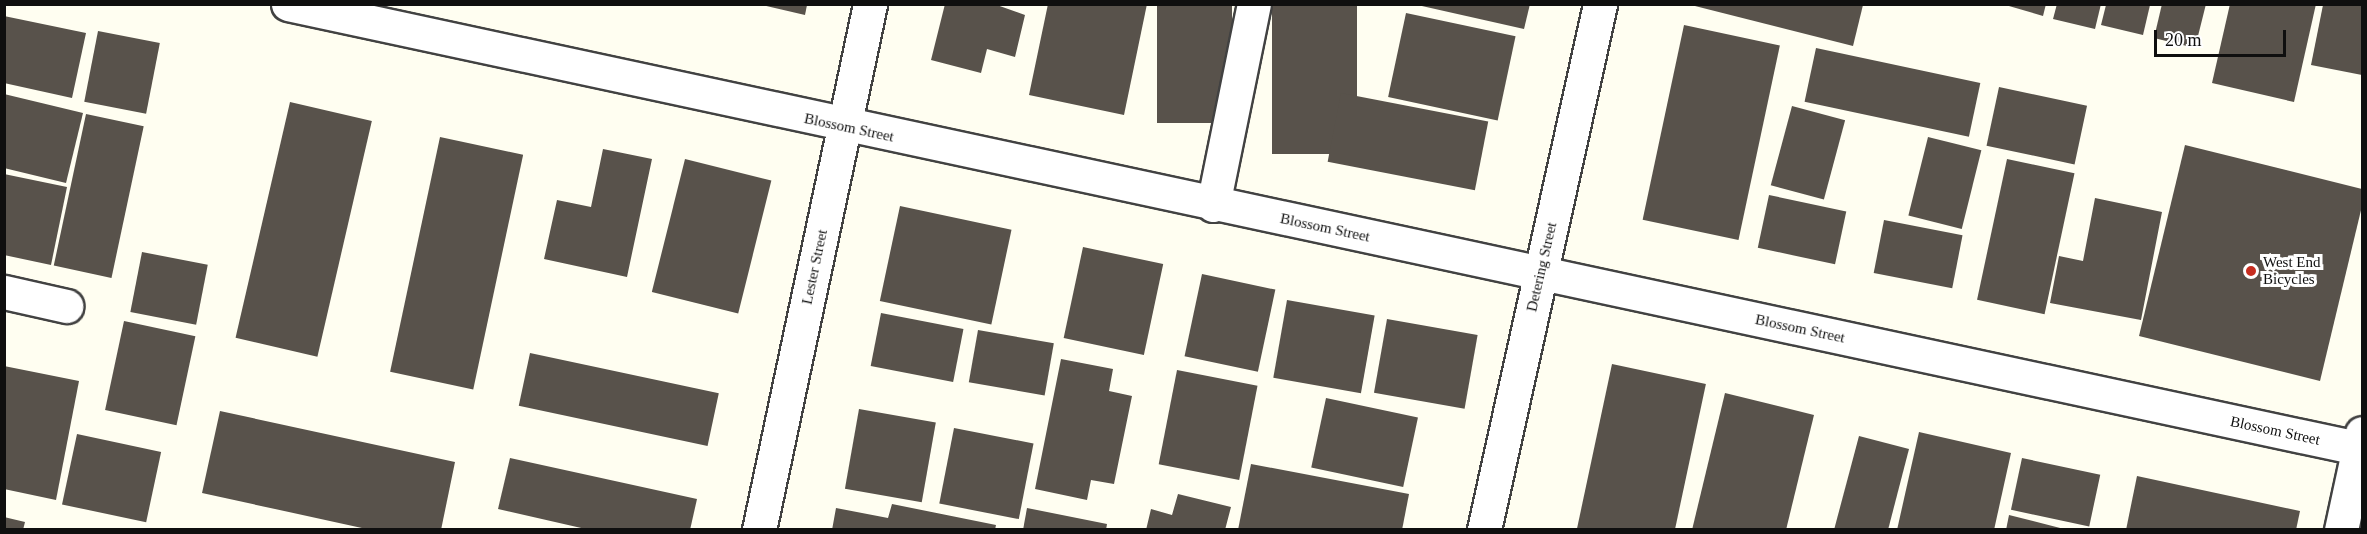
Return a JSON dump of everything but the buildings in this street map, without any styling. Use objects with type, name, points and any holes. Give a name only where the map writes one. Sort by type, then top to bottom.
[{"type":"street","name":"Blossom Street","points":[[288,4],[844,127],[2361,444]]},
{"type":"street","name":"Lester Street","points":[[759,530],[870,4]]},
{"type":"street","points":[[1213,204],[1254,4]]},
{"type":"street","name":"Detering Street","points":[[1484,530],[1600,4]]},
{"type":"street","points":[[4,292],[66,306]]},
{"type":"street","points":[[2341,530],[2361,444]]},
{"type":"place","name":"West End Bicycles","points":[[2251,271]]}]
